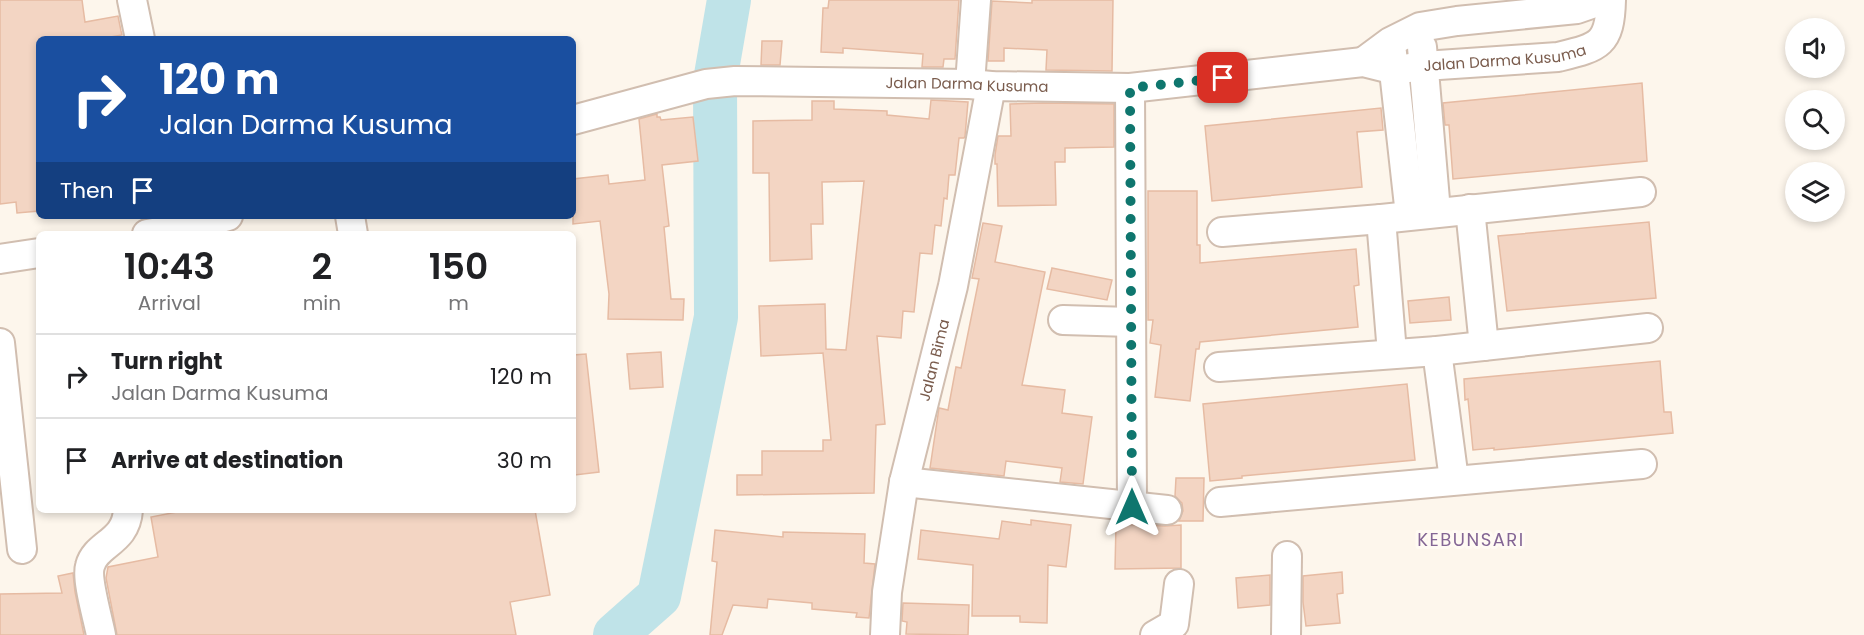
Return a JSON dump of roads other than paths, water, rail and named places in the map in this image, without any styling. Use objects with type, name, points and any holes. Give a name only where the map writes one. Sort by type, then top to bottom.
[{"type":"street","points":[[132,0],[139,36]]},
{"type":"street","name":"Jalan Bima","points":[[885,635],[887,592],[904,482],[953,286],[980,85],[976,0]]},
{"type":"street","points":[[1363,62],[1390,42],[1420,27],[1576,9],[1603,0]]},
{"type":"street","name":"Jalan Darma Kusuma","points":[[576,119],[706,84],[735,81],[1130,88],[1363,62],[1395,70],[1558,57],[1593,47],[1604,39],[1609,28],[1611,0]]},
{"type":"street","points":[[1420,27],[1424,66],[1423,213]]},
{"type":"street","points":[[1390,42],[1423,213]]},
{"type":"street","points":[[1130,88],[1132,507]]},
{"type":"street","points":[[1222,232],[1381,219],[1641,192]]},
{"type":"street","points":[[1470,209],[1484,346]]},
{"type":"street","points":[[175,228],[215,219]]},
{"type":"street","points":[[1381,219],[1392,353]]},
{"type":"street","points":[[0,259],[36,253]]},
{"type":"street","points":[[1063,320],[1131,322]]},
{"type":"street","points":[[1219,367],[1437,351],[1648,328]]},
{"type":"street","points":[[0,343],[22,549]]},
{"type":"street","points":[[1437,351],[1454,480]]},
{"type":"street","points":[[1220,502],[1642,464]]},
{"type":"street","points":[[904,482],[1167,510]]},
{"type":"street","points":[[101,635],[88,574],[90,563],[99,551],[126,526],[128,513]]},
{"type":"street","points":[[1286,635],[1287,556]]},
{"type":"street","points":[[1155,635],[1174,624],[1179,584]]},
{"type":"waterway","points":[[615,635],[659,596],[716,317],[715,81],[729,0]]},
{"type":"district","name":"KEBUNSARI","points":[[1471,540]]}]
